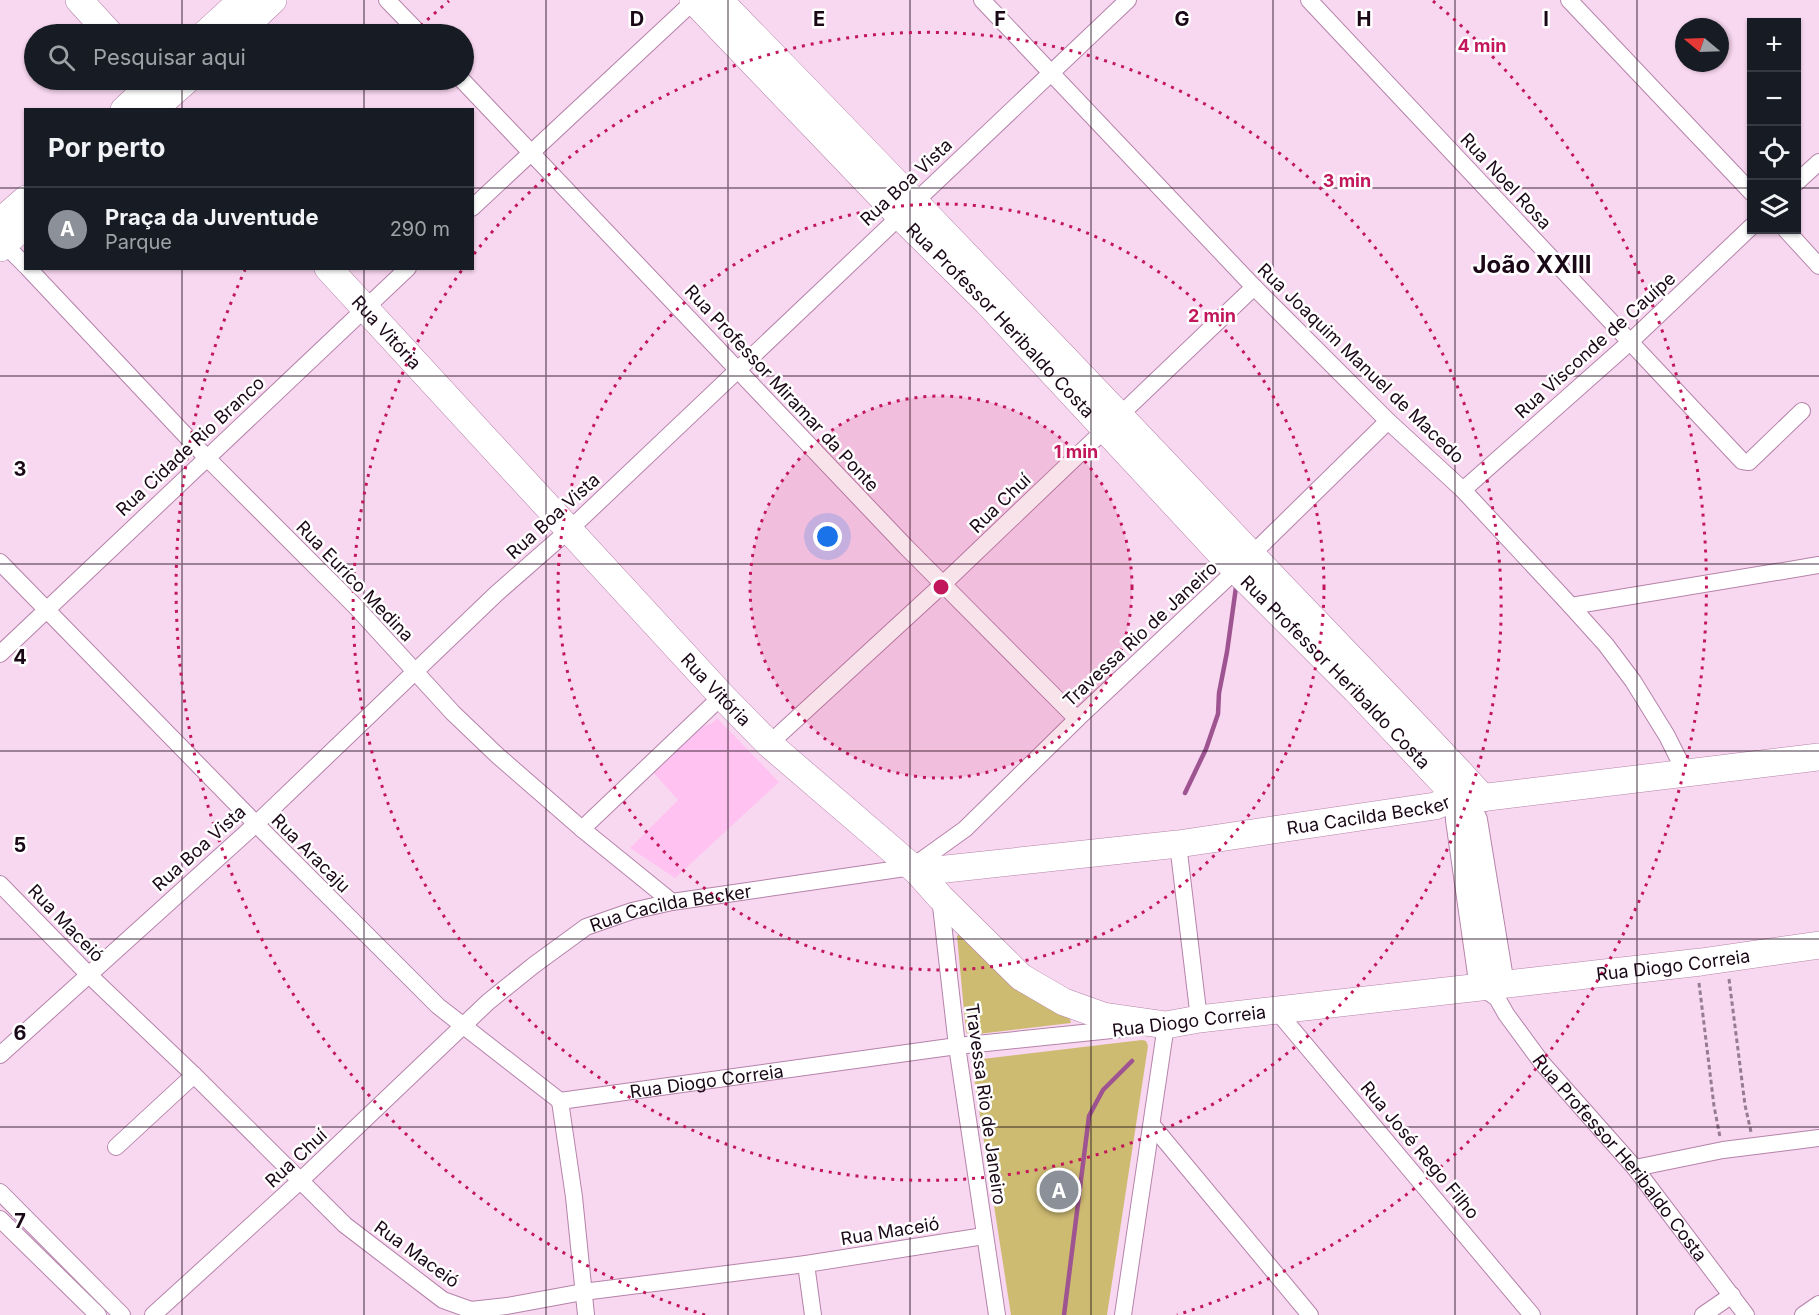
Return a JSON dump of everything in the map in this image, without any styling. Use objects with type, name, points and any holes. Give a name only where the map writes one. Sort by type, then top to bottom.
[{"type":"main road","points":[[79,0],[101,24]]},
{"type":"main road","points":[[218,24],[242,0]]},
{"type":"main road","points":[[248,24],[273,0]]},
{"type":"main road","name":"Rua Professor Heribaldo Costa","points":[[700,0],[906,208],[987,302],[1112,422],[1244,562],[1418,726],[1470,798]]},
{"type":"main road","points":[[128,108],[164,91]]},
{"type":"main road","points":[[1,238],[24,202]]},
{"type":"main road","points":[[1,238],[24,225]]},
{"type":"main road","name":"Rua Vitória","points":[[330,270],[722,696],[769,744],[915,869],[940,897],[1022,977],[1064,1002],[1103,1016],[1166,1025]]},
{"type":"main road","name":"Rua Cacilda Becker","points":[[915,869],[1178,844],[1435,806],[1470,798],[1819,757]]},
{"type":"main road","name":"Rua Diogo Correia","points":[[1166,1025],[1199,1019],[1494,990],[1819,945]]},
{"type":"street","points":[[387,0],[410,24]]},
{"type":"street","points":[[474,206],[700,0]]},
{"type":"street","name":"Rua Joaquim Manuel de Macedo","points":[[982,0],[1254,287],[1388,421],[1463,490],[1571,606],[1634,681],[1667,736],[1686,774]]},
{"type":"street","name":"Rua Boa Vista","points":[[0,1055],[256,824],[496,594],[569,530],[906,208],[1128,0]]},
{"type":"street","name":"Rua Noel Rosa","points":[[1309,0],[1745,463],[1749,462],[1802,411]]},
{"type":"street","points":[[1569,0],[1747,188]]},
{"type":"street","name":"Rua Professor Miramar da Ponte","points":[[472,90],[942,585],[1077,719]]},
{"type":"street","points":[[1800,180],[1819,162]]},
{"type":"street","name":"Rua Visconde de Cauípe","points":[[1463,490],[1630,342],[1747,231]]},
{"type":"street","points":[[1790,234],[1819,266]]},
{"type":"street","name":"Rua Euríco Medina","points":[[1,238],[24,264]]},
{"type":"street","name":"Rua Euríco Medina","points":[[30,270],[206,457],[357,608],[415,673],[498,756],[582,829],[672,902]]},
{"type":"street","name":"Rua Cidade Rio Branco","points":[[0,654],[406,270]]},
{"type":"street","name":"Rua Chuí","points":[[769,744],[942,585],[1254,287]]},
{"type":"street","name":"Travessa Rio de Janeiro","points":[[915,869],[965,829],[1388,421]]},
{"type":"street","name":"Rua Aracaju","points":[[0,562],[373,943],[438,1006],[560,1101]]},
{"type":"street","points":[[1571,606],[1819,565]]},
{"type":"street","points":[[582,829],[722,696]]},
{"type":"street","name":"Rua Professor Heribaldo Costa","points":[[1470,798],[1458,820],[1494,990],[1506,1014],[1542,1063],[1635,1168],[1746,1315]]},
{"type":"street","points":[[1178,844],[1199,1019]]},
{"type":"street","name":"Rua Cacilda Becker","points":[[463,1027],[488,1002],[586,927],[632,910],[672,902],[915,869]]},
{"type":"street","name":"Rua Maceió","points":[[0,884],[88,974],[194,1075],[345,1225],[443,1300],[471,1310],[507,1306],[583,1292],[806,1264],[984,1236]]},
{"type":"street","name":"Travessa Rio de Janeiro","points":[[940,897],[957,1047],[997,1315]]},
{"type":"street","name":"Rua José Rego Filho","points":[[1277,1011],[1532,1315]]},
{"type":"street","points":[[1123,1315],[1166,1025]]},
{"type":"street","name":"Rua Diogo Correia","points":[[560,1101],[957,1047],[1166,1025]]},
{"type":"street","name":"Rua Chuí","points":[[153,1315],[300,1181],[463,1027]]},
{"type":"street","points":[[116,1147],[194,1075]]},
{"type":"street","points":[[560,1101],[574,1197],[586,1315]]},
{"type":"street","points":[[1152,1125],[1310,1315]]},
{"type":"street","points":[[1635,1168],[1723,1150],[1819,1138]]},
{"type":"street","points":[[2,1199],[122,1315]]},
{"type":"street","points":[[0,1219],[98,1315]]},
{"type":"street","points":[[806,1264],[813,1315]]},
{"type":"street","points":[[1703,1315],[1732,1295]]},
{"type":"street","points":[[1803,1315],[1819,1304]]},
{"type":"path","points":[[1730,958],[1728,972],[1745,1105],[1756,1146]]},
{"type":"path","points":[[1701,962],[1698,975],[1707,1060],[1723,1150]]},
{"type":"shaded area","points":[[717,718],[779,782],[675,878],[630,848],[678,800],[653,772],[704,726]]},
{"type":"shaded area","points":[[960,933],[1057,1013],[1070,1019],[1071,1023],[970,1035],[966,1032],[957,936]]},
{"type":"shaded area","points":[[1146,1041],[1148,1046],[1107,1315],[1011,1315],[972,1064],[974,1060]]},
{"type":"waterway","points":[[1185,793],[1206,749],[1218,714],[1219,693],[1236,587]]},
{"type":"waterway","points":[[1064,1315],[1089,1116],[1103,1090],[1132,1061]]},
{"type":"place","name":"Praça da Juventude","points":[[1059,1190]]},
{"type":"district","name":"João XXIII","points":[[1532,264]]}]
